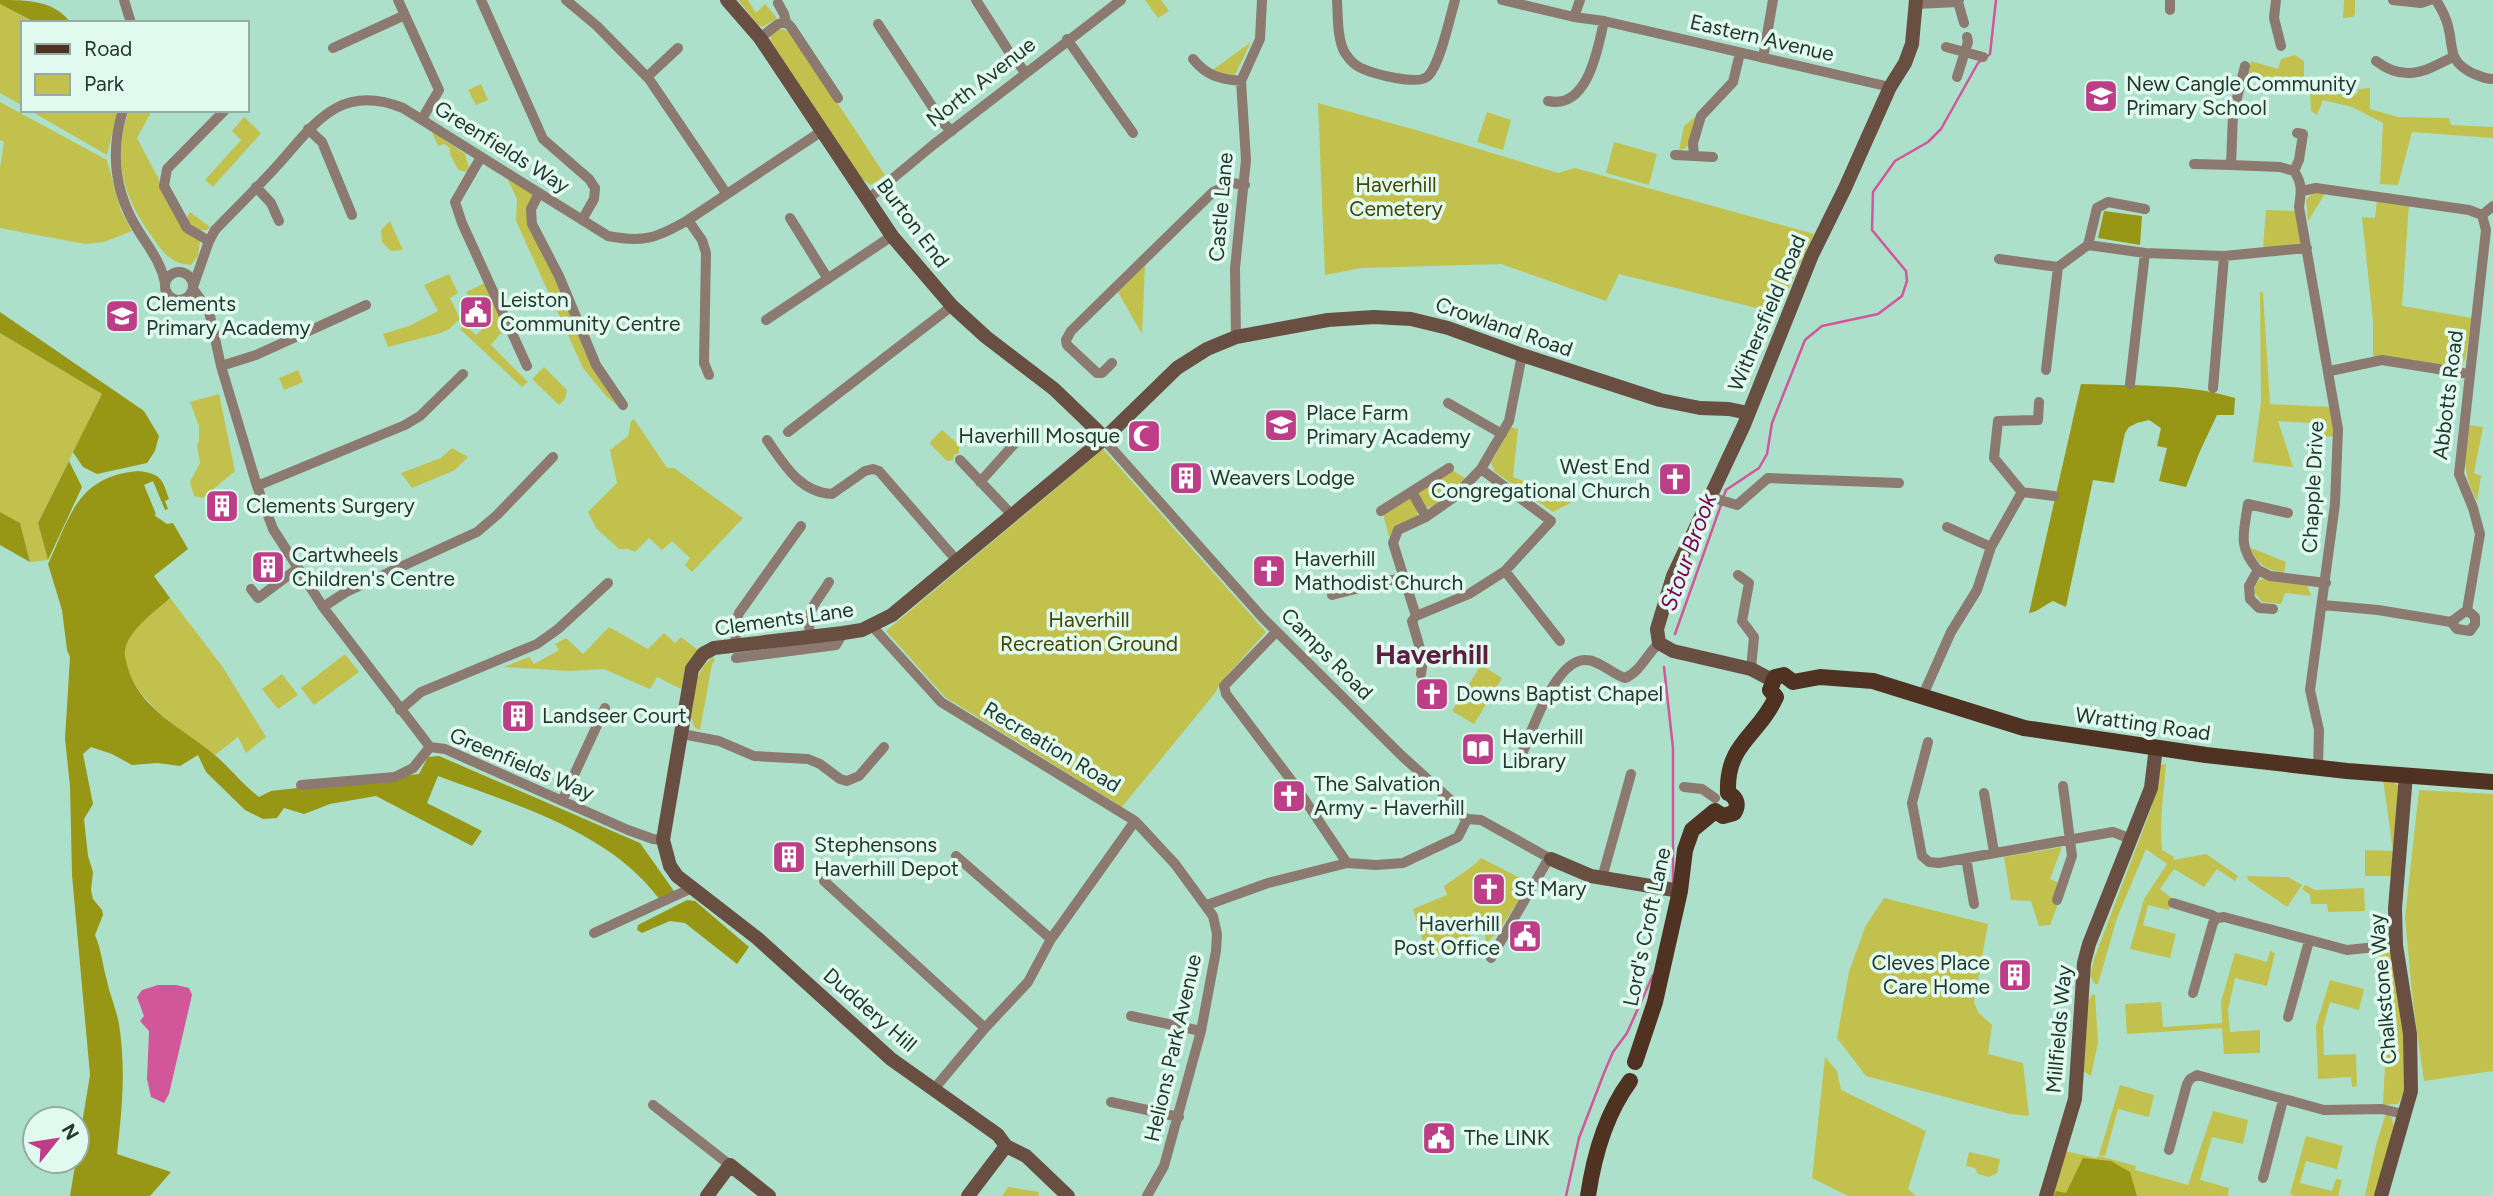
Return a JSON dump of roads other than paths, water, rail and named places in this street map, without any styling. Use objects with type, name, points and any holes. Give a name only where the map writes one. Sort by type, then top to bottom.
[{"type":"main road","name":"Wratting Road","points":[[1772,680],[1784,675],[1793,682],[1820,677],[1873,681],[2024,728],[2318,768],[2493,782]]},
{"type":"main road","points":[[1772,680],[1770,690],[1776,698]]},
{"type":"main road","points":[[1776,698],[1791,695],[1793,682]]},
{"type":"main road","points":[[1719,801],[1731,761],[1770,712],[1776,698]]},
{"type":"main road","name":"Lord's Croft Lane","points":[[1587,1196],[1593,1163],[1604,1128],[1630,1081],[1638,1080],[1643,1074],[1641,1066],[1634,1062],[1655,1002],[1685,850],[1692,830],[1719,801]]},
{"type":"street","points":[[124,0],[130,21]]},
{"type":"street","points":[[398,0],[439,90],[422,119]]},
{"type":"street","points":[[481,0],[543,139],[589,179],[595,188],[594,199],[582,220]]},
{"type":"street","points":[[566,0],[605,34],[647,77],[726,193]]},
{"type":"street","name":"Burton End","points":[[727,0],[760,38],[892,236],[952,306],[986,337],[1054,389],[1105,438]]},
{"type":"street","points":[[976,0],[1011,55],[1026,73]]},
{"type":"street","name":"North Avenue","points":[[868,199],[1068,39],[1121,0]]},
{"type":"street","name":"Castle Lane","points":[[1236,337],[1235,268],[1245,185],[1246,152],[1241,81],[1260,39],[1262,0]]},
{"type":"street","points":[[1338,0],[1340,37],[1351,61],[1366,70],[1414,82],[1422,80],[1434,69],[1455,0]]},
{"type":"street","name":"Eastern Avenue","points":[[1502,0],[1890,87]]},
{"type":"street","points":[[1574,17],[1580,0]]},
{"type":"street","points":[[1763,58],[1773,0]]},
{"type":"street","points":[[2276,0],[2274,18],[2281,46]]},
{"type":"street","points":[[2393,0],[2421,3],[2430,0]]},
{"type":"street","points":[[2437,0],[2449,28],[2449,46],[2453,57],[2464,69],[2493,79]]},
{"type":"street","points":[[1916,2],[1959,1],[1965,23]]},
{"type":"street","name":"Withersfield Road","points":[[1659,643],[1657,629],[1673,576],[1746,419],[1812,255],[1890,87],[1905,63],[1912,44],[1916,2]]},
{"type":"street","points":[[778,3],[786,22],[838,97]]},
{"type":"street","points":[[333,48],[405,15]]},
{"type":"street","points":[[888,15],[876,25],[943,123],[952,131]]},
{"type":"street","points":[[1548,101],[1563,101],[1588,79],[1604,21]]},
{"type":"street","points":[[760,38],[778,24],[786,22]]},
{"type":"street","points":[[1957,77],[1967,37]]},
{"type":"street","points":[[1068,39],[1133,133]]},
{"type":"street","points":[[1946,47],[1983,57]]},
{"type":"street","points":[[647,77],[678,48]]},
{"type":"street","points":[[1694,155],[1693,143],[1701,116],[1733,82],[1740,53]]},
{"type":"street","points":[[2376,61],[2387,69],[2411,74],[2424,73],[2453,57]]},
{"type":"street","points":[[1193,59],[1209,75],[1218,79],[1241,81]]},
{"type":"street","points":[[2231,165],[2234,114],[2245,66]]},
{"type":"street","name":"Greenfields Way","points":[[663,840],[628,830],[445,749],[430,747],[323,607],[273,529],[220,366],[209,311],[194,287],[215,230],[320,116],[345,104],[384,101],[422,119],[608,236],[633,241],[667,232],[688,220],[822,131]]},
{"type":"street","points":[[123,112],[116,140],[115,164],[122,201],[162,268],[169,296],[178,300],[187,299],[205,312],[209,319]]},
{"type":"street","points":[[209,241],[187,228],[164,186],[167,169],[223,112]]},
{"type":"street","points":[[308,129],[322,142],[352,215]]},
{"type":"street","points":[[2194,164],[2280,167],[2294,171],[2303,134],[2297,133]]},
{"type":"street","points":[[1675,155],[1713,158]]},
{"type":"street","points":[[481,157],[455,202],[527,366]]},
{"type":"street","name":"Chapple Drive","points":[[2294,171],[2300,180],[2302,191],[2299,207],[2330,371],[2338,429],[2335,503],[2310,690],[2319,730],[2318,768]]},
{"type":"street","points":[[1112,363],[1102,373],[1097,373],[1067,345],[1066,340],[1071,331],[1213,192],[1232,183],[1245,185]]},
{"type":"street","points":[[256,187],[271,203],[279,221]]},
{"type":"street","points":[[2302,191],[2316,188],[2469,210],[2482,215],[2493,206]]},
{"type":"street","points":[[539,193],[531,209],[532,224],[559,276],[596,365],[623,405]]},
{"type":"street","points":[[1999,259],[2058,267],[2088,244],[2097,208],[2108,202],[2145,209]]},
{"type":"street","name":"Abbotts Road","points":[[2451,622],[2457,629],[2470,631],[2475,624],[2475,617],[2467,610],[2480,534],[2459,474],[2486,230],[2482,215]]},
{"type":"street","points":[[790,218],[828,279]]},
{"type":"street","points":[[688,220],[702,240],[706,253],[704,363],[709,375]]},
{"type":"street","points":[[766,320],[892,236]]},
{"type":"street","points":[[2088,244],[2145,253],[2224,256],[2307,247]]},
{"type":"street","points":[[149,245],[192,279],[194,287],[187,299]]},
{"type":"street","points":[[2130,384],[2145,253]]},
{"type":"street","points":[[2213,388],[2224,256]]},
{"type":"street","points":[[165,283],[171,275],[196,268],[202,263]]},
{"type":"street","points":[[2046,370],[2058,267]]},
{"type":"street","points":[[220,366],[256,355],[366,305]]},
{"type":"street","points":[[788,432],[952,306]]},
{"type":"street","name":"Crowland Road","points":[[1013,516],[1105,438],[1185,362],[1236,337],[1328,320],[1411,318],[1448,327],[1522,355],[1660,400],[1712,410],[1729,409],[1746,419]]},
{"type":"street","points":[[1416,616],[1393,543],[1398,530],[1426,517],[1454,498],[1481,469],[1509,421],[1522,355]]},
{"type":"street","points":[[2330,371],[2382,360],[2469,374]]},
{"type":"street","points":[[257,486],[405,425],[420,416],[463,374]]},
{"type":"street","points":[[2039,402],[2038,420],[1998,421],[1994,458],[2022,492],[2054,496]]},
{"type":"street","points":[[1448,403],[1502,435]]},
{"type":"street","name":"Camps Road","points":[[1105,438],[1276,632],[1401,755],[1451,800],[1467,819],[1481,820],[1550,859]]},
{"type":"street","points":[[766,440],[796,479],[824,494],[832,495],[865,471],[873,468],[879,471],[958,562]]},
{"type":"street","points":[[980,482],[1016,442]]},
{"type":"street","points":[[323,607],[346,592],[477,532],[497,515],[552,457]]},
{"type":"street","points":[[960,460],[1013,516]]},
{"type":"street","points":[[1381,511],[1449,468]]},
{"type":"street","points":[[1421,674],[1423,659],[1412,621],[1416,616],[1469,594],[1505,571],[1551,521],[1481,469]]},
{"type":"street","points":[[1710,497],[1737,505],[1768,478],[1899,483]]},
{"type":"street","points":[[1412,492],[1426,517]]},
{"type":"street","points":[[1923,695],[1951,632],[1977,590],[1991,547],[2022,492]]},
{"type":"street","points":[[2288,513],[2248,504],[2242,543],[2248,560],[2258,570],[2270,576],[2326,583]]},
{"type":"street","name":"Clements Lane","points":[[663,840],[692,669],[703,654],[715,648],[736,651],[810,635],[843,633],[872,626],[892,615],[1013,516]]},
{"type":"street","points":[[801,526],[739,613],[735,625],[736,651],[836,645],[843,633]]},
{"type":"street","points":[[1947,527],[1991,547]]},
{"type":"street","points":[[251,589],[258,598],[297,569]]},
{"type":"street","points":[[2258,570],[2249,586],[2250,599],[2259,608],[2273,609]]},
{"type":"street","points":[[1505,571],[1560,641]]},
{"type":"street","points":[[1738,575],[1749,583],[1742,621],[1754,637],[1751,669]]},
{"type":"street","points":[[1332,595],[1404,577]]},
{"type":"street","points":[[810,635],[810,611],[830,582]]},
{"type":"street","points":[[400,710],[421,692],[537,644],[558,629],[608,583]]},
{"type":"street","points":[[2323,605],[2378,610],[2451,622],[2467,610]]},
{"type":"street","name":"Recreation Road","points":[[872,626],[941,702],[1135,821],[1175,864],[1207,905]]},
{"type":"street","points":[[1276,632],[1224,686],[1226,694],[1294,784],[1347,863]]},
{"type":"street","points":[[1518,765],[1558,676],[1576,661],[1590,660],[1625,678],[1634,674],[1649,652],[1659,643],[1673,651],[1751,669],[1772,680]]},
{"type":"street","points":[[562,801],[604,708]]},
{"type":"street","points":[[682,734],[719,741],[754,756],[808,759],[847,781],[859,776],[866,761],[884,747]]},
{"type":"street","points":[[1927,743],[1912,803],[1922,856],[1929,862],[1940,863],[2113,832],[2131,839]]},
{"type":"street","points":[[301,785],[396,777],[413,768],[430,747]]},
{"type":"street","name":"Millfields Way","points":[[2046,1196],[2075,1099],[2084,963],[2089,944],[2151,788],[2156,747]]},
{"type":"street","points":[[1601,878],[1631,774]]},
{"type":"street","name":"Chalkstone Way","points":[[2381,1196],[2410,1091],[2411,1049],[2396,945],[2395,908],[2406,775]]},
{"type":"street","points":[[2057,900],[2072,856],[2063,786]]},
{"type":"street","points":[[1684,787],[1702,789],[1719,801]]},
{"type":"street","points":[[1984,793],[1994,852]]},
{"type":"street","points":[[1207,905],[1268,883],[1347,863],[1403,863],[1458,837],[1467,819]]},
{"type":"street","points":[[934,1089],[1028,982],[1052,939],[1135,821]]},
{"type":"street","name":"Duddery Hill","points":[[663,840],[670,866],[677,876],[757,938],[891,1059],[999,1135],[1006,1146],[1026,1156],[1068,1196]]},
{"type":"street","points":[[956,856],[1052,939]]},
{"type":"street","points":[[1966,858],[1973,904]]},
{"type":"street","points":[[1491,958],[1550,859],[1591,876],[1679,891]]},
{"type":"street","points":[[824,881],[985,1028]]},
{"type":"street","points":[[594,933],[692,888]]},
{"type":"street","points":[[2173,904],[2217,918],[2224,917],[2347,950],[2396,945]]},
{"type":"street","name":"Helions Park Avenue","points":[[1147,1196],[1164,1166],[1201,1031],[1217,934],[1207,905]]},
{"type":"street","points":[[2193,993],[2213,923],[2217,918]]},
{"type":"street","points":[[2288,1017],[2309,941]]},
{"type":"street","points":[[1131,1016],[1201,1031]]},
{"type":"street","points":[[2169,1150],[2187,1084],[2197,1075],[2324,1110],[2382,1109],[2403,1114]]},
{"type":"street","points":[[2263,1178],[2283,1100]]},
{"type":"street","points":[[1111,1102],[1179,1117]]},
{"type":"street","points":[[653,1105],[769,1196]]},
{"type":"street","points":[[968,1196],[1006,1146]]},
{"type":"street","points":[[707,1196],[730,1166]]},
{"type":"waterway","name":"Stour Brook","points":[[1723,499],[1726,490],[1759,468],[1767,454],[1772,423],[1805,340],[1822,326],[1878,314],[1902,296],[1907,281],[1906,271],[1872,230],[1873,192],[1895,161],[1928,142],[1941,129],[1978,63],[1990,54],[1996,0]]},
{"type":"waterway","name":"Stour Brook","points":[[1675,634],[1721,505]]},
{"type":"waterway","name":"Stour Brook","points":[[1664,667],[1673,748],[1673,883]]},
{"type":"waterway","name":"Stour Brook","points":[[1566,1196],[1579,1138],[1604,1073],[1613,1052],[1627,1033],[1653,975]]},
{"type":"place","name":"New Cangle Community Primary School","points":[[2101,96]]},
{"type":"place","name":"Leiston Community Centre","points":[[476,312]]},
{"type":"place","name":"Clements Primary Academy","points":[[122,316]]},
{"type":"place","name":"Place Farm Primary Academy","points":[[1281,425]]},
{"type":"place","name":"Haverhill Mosque","points":[[1144,436]]},
{"type":"place","name":"Weavers Lodge","points":[[1186,478]]},
{"type":"place","name":"West End Congregational Church","points":[[1675,479]]},
{"type":"place","name":"Clements Surgery","points":[[222,506]]},
{"type":"place","name":"Cartwheels Children's Centre","points":[[268,567]]},
{"type":"place","name":"Haverhill Mathodist Church","points":[[1269,571]]},
{"type":"place","name":"Downs Baptist Chapel","points":[[1432,694]]},
{"type":"place","name":"Landseer Court","points":[[518,716]]},
{"type":"place","name":"Haverhill Library","points":[[1478,749]]},
{"type":"place","name":"The Salvation Army - Haverhill","points":[[1289,796]]},
{"type":"place","name":"Stephensons Haverhill Depot","points":[[789,857]]},
{"type":"place","name":"St Mary","points":[[1489,889]]},
{"type":"place","name":"Haverhill Post Office","points":[[1525,936]]},
{"type":"place","name":"Cleves Place Care Home","points":[[2015,975]]},
{"type":"place","name":"The LINK","points":[[1439,1138]]},
{"type":"district","name":"Haverhill","points":[[1432,654]]},
{"type":"park label","name":"Haverhill Cemetery","points":[[1396,197]]},
{"type":"park label","name":"Haverhill Recreation Ground","points":[[1089,632]]}]
